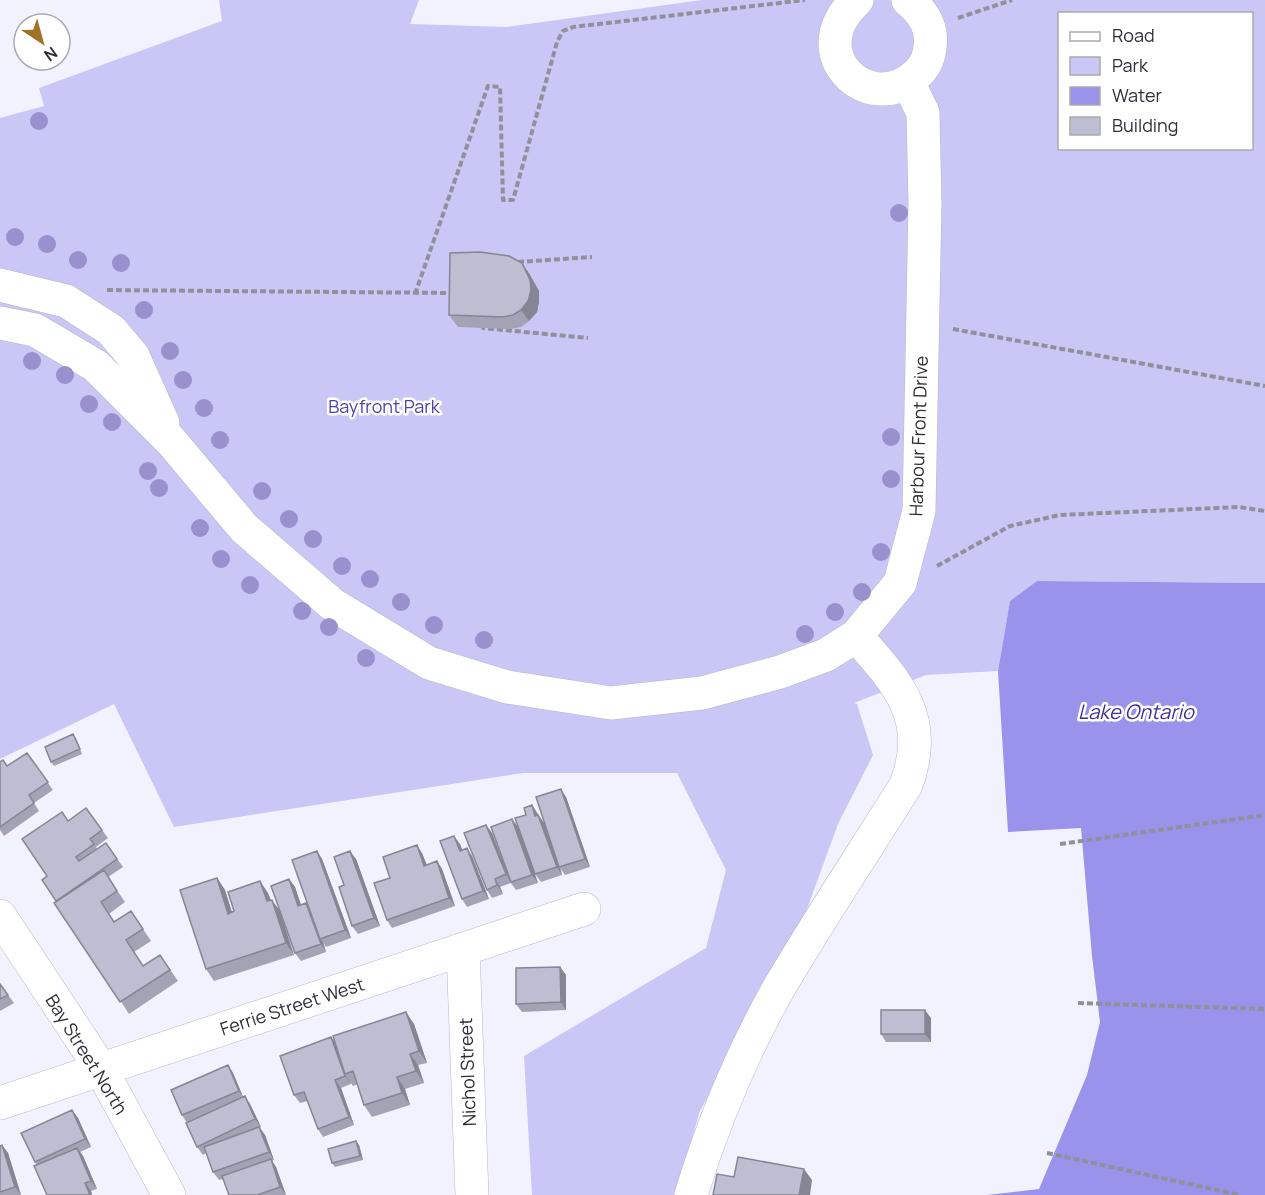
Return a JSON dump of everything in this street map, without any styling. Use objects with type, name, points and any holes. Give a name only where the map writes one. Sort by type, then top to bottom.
[{"type":"street","points":[[857,0],[844,11],[837,26],[834,43],[838,60],[847,74],[860,84],[876,89],[893,88],[908,82],[921,70],[929,56],[931,39],[929,28],[918,8],[908,0]]},
{"type":"street","name":"Harbour Front Drive","points":[[0,323],[35,330],[96,366],[171,441],[244,528],[332,604],[429,663],[507,687],[611,703],[702,693],[780,672],[826,655],[856,636],[900,583],[919,511],[925,203],[923,113],[908,82]]},
{"type":"street","name":"Harbour Front Drive","points":[[0,285],[66,301],[111,330],[133,356],[171,441]]},
{"type":"street","points":[[691,1195],[699,1168],[736,1074],[780,987],[906,785],[912,769],[915,732],[909,709],[892,677],[856,636]]},
{"type":"street","name":"Ferrie Street West","points":[[0,1103],[584,909]]},
{"type":"street","name":"Bay Street North","points":[[0,916],[101,1069],[169,1195]]},
{"type":"street","name":"Nichol Street","points":[[463,950],[471,1195]]},
{"type":"path","points":[[415,294],[488,86],[500,87],[503,200],[513,200],[558,42],[563,32],[573,27],[805,0]]},
{"type":"path","points":[[929,28],[1012,0]]},
{"type":"path","points":[[508,263],[592,257]]},
{"type":"path","points":[[106,290],[460,293]]},
{"type":"path","points":[[483,316],[483,328],[588,338]]},
{"type":"path","points":[[921,323],[1265,386]]},
{"type":"path","points":[[936,567],[1010,526],[1060,514],[1239,507],[1265,511]]},
{"type":"path","points":[[1060,844],[1265,815]]},
{"type":"path","points":[[1078,1003],[1265,1009]]},
{"type":"path","points":[[1047,1153],[1240,1195]]},
{"type":"green space","name":"Bayfront Park","points":[[219,0],[419,0],[410,24],[507,27],[702,0],[1265,0],[1265,583],[1037,581],[1010,601],[998,671],[926,675],[854,703],[857,704],[873,755],[838,824],[800,928],[700,1111],[675,1195],[532,1195],[524,1056],[706,948],[726,870],[677,773],[523,773],[174,827],[114,704],[0,759],[0,118],[44,106],[39,88],[222,21]]},
{"type":"water","name":"Lake Ontario","points":[[1037,581],[1265,583],[1265,1195],[987,1195],[1039,1189],[1087,1075],[1100,1022],[1081,828],[1008,832],[998,671],[1010,601]]},
{"type":"building","points":[[480,252],[509,256],[522,263],[530,280],[531,290],[528,301],[521,310],[513,315],[503,317],[449,315],[450,253]]},
{"type":"building","points":[[73,734],[80,749],[51,762],[45,747]]},
{"type":"building","points":[[27,753],[48,782],[29,795],[34,803],[0,827],[0,762],[3,760],[7,766]]},
{"type":"building","points":[[561,789],[585,859],[559,867],[536,797]]},
{"type":"building","points":[[532,805],[535,816],[538,815],[557,867],[535,874],[515,818],[526,815],[524,808]]},
{"type":"building","points":[[86,808],[102,830],[90,839],[94,844],[76,857],[79,861],[106,843],[117,859],[56,901],[42,880],[47,876],[22,839],[62,812],[68,821]]},
{"type":"building","points":[[512,819],[532,875],[511,882],[491,827]]},
{"type":"building","points":[[486,825],[506,874],[495,879],[497,885],[487,890],[464,833]]},
{"type":"building","points":[[454,836],[460,851],[467,848],[483,891],[462,899],[440,841]]},
{"type":"building","points":[[417,845],[424,866],[437,861],[449,898],[387,920],[374,883],[390,878],[383,857]]},
{"type":"building","points":[[317,851],[345,930],[320,939],[292,860]]},
{"type":"building","points":[[350,851],[374,918],[352,926],[339,887],[344,885],[334,857]]},
{"type":"building","points":[[104,870],[117,891],[101,902],[114,922],[131,911],[143,929],[126,940],[143,966],[160,955],[170,970],[120,1002],[54,903]]},
{"type":"building","points":[[217,878],[228,914],[234,911],[228,892],[260,881],[267,901],[272,900],[286,943],[206,969],[180,890]]},
{"type":"building","points":[[289,879],[298,906],[306,903],[321,944],[295,953],[271,886]]},
{"type":"building","points":[[560,967],[561,1002],[516,1004],[516,968]]},
{"type":"building","points":[[0,984],[8,995],[0,999]]},
{"type":"building","points":[[881,1010],[925,1010],[925,1034],[881,1034]]},
{"type":"building","points":[[406,1012],[419,1051],[410,1054],[416,1071],[397,1077],[402,1093],[364,1105],[353,1071],[345,1074],[333,1036]]},
{"type":"building","points":[[331,1037],[345,1076],[335,1080],[349,1117],[318,1129],[304,1092],[294,1095],[280,1056]]},
{"type":"building","points":[[228,1065],[239,1091],[182,1115],[171,1090]]},
{"type":"building","points":[[245,1096],[255,1119],[197,1147],[186,1123]]},
{"type":"building","points":[[72,1110],[85,1139],[35,1162],[21,1133]]},
{"type":"building","points":[[259,1127],[269,1152],[213,1172],[204,1147]]},
{"type":"building","points":[[356,1141],[360,1156],[332,1163],[328,1149]]},
{"type":"building","points":[[2,1145],[15,1187],[0,1192],[0,1146]]},
{"type":"building","points":[[77,1148],[91,1181],[85,1183],[90,1195],[47,1195],[34,1166]]},
{"type":"building","points":[[738,1157],[804,1169],[799,1195],[713,1195],[717,1174],[734,1177]]},
{"type":"building","points":[[271,1159],[280,1187],[257,1195],[229,1195],[222,1176]]}]
